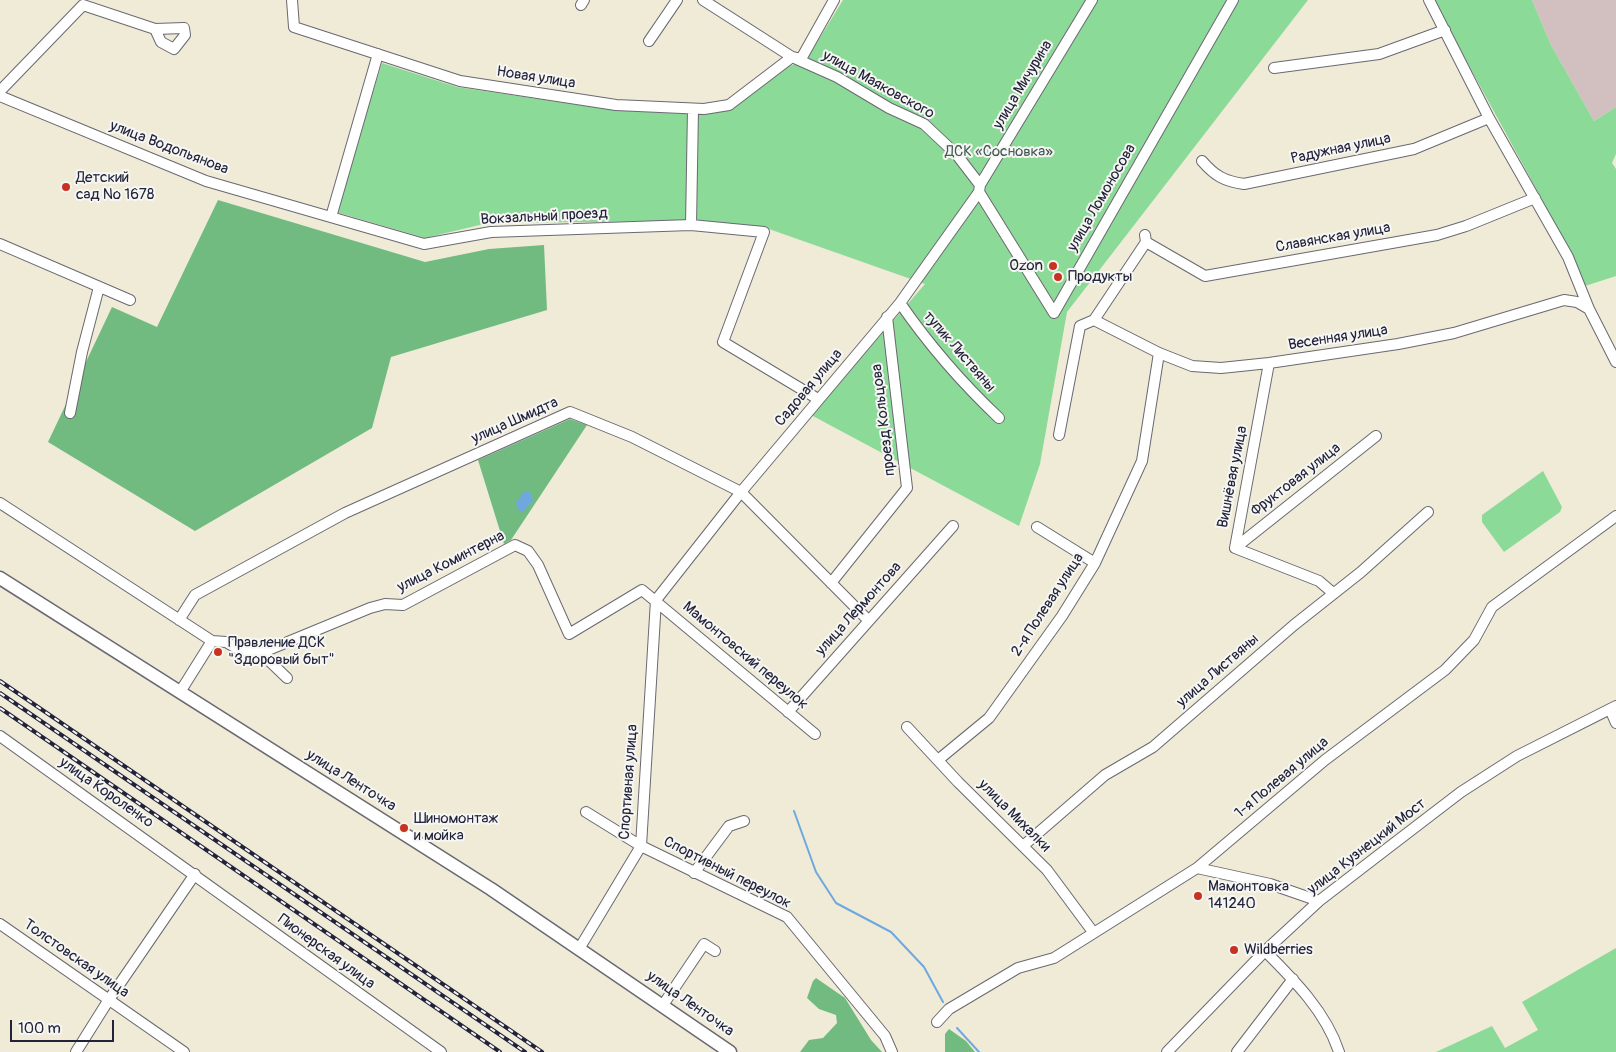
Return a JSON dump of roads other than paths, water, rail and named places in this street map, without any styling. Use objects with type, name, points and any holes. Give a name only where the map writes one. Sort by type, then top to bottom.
[{"type":"main road","name":"улица Ленточка","points":[[0,578],[486,886],[730,1052]]},
{"type":"street","name":"Новая улица","points":[[292,0],[294,27],[460,81],[616,105],[693,109],[728,105],[792,57],[801,59],[834,0]]},
{"type":"street","points":[[649,41],[677,0]]},
{"type":"street","points":[[703,0],[792,57]]},
{"type":"street","name":"улица Мичурина","points":[[980,188],[1092,0]]},
{"type":"street","name":"улица Ломоносова","points":[[980,188],[1054,313],[1233,0]]},
{"type":"street","points":[[1429,0],[1489,118],[1568,257],[1589,310],[1616,362]]},
{"type":"street","points":[[0,91],[83,5],[155,29]]},
{"type":"street","points":[[1274,68],[1379,54],[1445,30]]},
{"type":"street","points":[[331,217],[378,54]]},
{"type":"street","name":"улица Маяковского","points":[[792,57],[837,76],[889,108],[924,124],[958,155],[980,188]]},
{"type":"street","name":"улица Водопьянова","points":[[0,96],[206,181],[331,217]]},
{"type":"street","points":[[691,225],[693,109]]},
{"type":"street","name":"Радужная улица","points":[[1202,161],[1214,175],[1228,182],[1244,184],[1414,148],[1489,118]]},
{"type":"street","name":"Садовая улица","points":[[656,600],[818,399],[900,304],[980,188]]},
{"type":"street","name":"Славянская улица","points":[[1094,320],[1146,239],[1205,276],[1437,235],[1466,226],[1535,198]]},
{"type":"street","name":"Вокзальный проезд","points":[[331,217],[424,244],[490,232],[691,225],[764,232],[723,342],[818,399]]},
{"type":"street","points":[[0,244],[130,300]]},
{"type":"street","points":[[70,413],[82,352],[99,287]]},
{"type":"street","name":"Весенняя улица","points":[[1094,320],[1159,353],[1192,366],[1221,368],[1398,344],[1454,333],[1564,300],[1577,302],[1589,310]]},
{"type":"street","name":"тупик Листвяны","points":[[900,304],[917,328],[969,390],[998,418]]},
{"type":"street","name":"проезд Кольцова","points":[[832,583],[907,488],[887,318]]},
{"type":"street","points":[[1060,435],[1080,326],[1094,320]]},
{"type":"street","name":"2-я Полевая улица","points":[[938,760],[989,718],[1062,616],[1095,563],[1142,461],[1159,353]]},
{"type":"street","name":"Вишнёвая улица","points":[[1269,363],[1235,548],[1319,581],[1333,593]]},
{"type":"street","name":"улица Шмидта","points":[[179,620],[195,595],[345,513],[570,412],[632,437],[742,492],[868,620]]},
{"type":"street","name":"Фруктовая улица","points":[[1235,548],[1376,436]]},
{"type":"street","points":[[0,502],[212,641],[226,642],[238,649],[261,653],[287,678]]},
{"type":"street","name":"улица Листвяны","points":[[1023,846],[1106,775],[1153,747],[1333,593],[1361,572],[1428,512]]},
{"type":"street","name":"1-я Полевая улица","points":[[937,1022],[949,1008],[1018,968],[1054,958],[1198,868],[1325,760],[1445,670],[1474,640],[1492,607],[1616,516]]},
{"type":"street","name":"улица Лермонтова","points":[[788,712],[953,526]]},
{"type":"street","points":[[1037,527],[1095,563]]},
{"type":"street","name":"улица Коминтерна","points":[[261,653],[370,608],[385,604],[403,605],[515,545],[528,551],[538,566],[569,634],[642,590],[656,600]]},
{"type":"street","name":"Мамонтовский переулок","points":[[656,600],[815,734]]},
{"type":"street","name":"Спортивная улица","points":[[579,949],[641,846],[656,600]]},
{"type":"street","points":[[180,692],[212,641]]},
{"type":"street","points":[[1613,708],[1616,723]]},
{"type":"street","name":"улица Кузнецкий Мост","points":[[1167,1052],[1265,951],[1319,901],[1485,777],[1517,756],[1613,708]]},
{"type":"street","name":"улица Михалки","points":[[907,727],[1047,870],[1093,932]]},
{"type":"street","name":"улица Короленко","points":[[0,736],[196,874]]},
{"type":"street","name":"Спортивный переулок","points":[[586,812],[641,846],[786,917],[885,1036],[892,1052]]},
{"type":"street","points":[[694,873],[729,826],[744,821]]},
{"type":"street","points":[[1198,868],[1270,884],[1319,901]]},
{"type":"street","points":[[76,1052],[108,1001],[196,874]]},
{"type":"street","name":"Пионерская улица","points":[[196,874],[441,1052]]},
{"type":"street","name":"Толстовская улица","points":[[0,924],[108,1001],[184,1052]]},
{"type":"street","points":[[663,1005],[704,944],[715,951]]},
{"type":"street","points":[[1265,951],[1293,979],[1320,1012],[1339,1052]]},
{"type":"street","points":[[1237,1052],[1293,979]]},
{"type":"water","points":[[524,492],[530,492],[533,501],[522,513],[516,503]]},
{"type":"waterway","points":[[794,811],[816,872],[836,903],[891,932],[924,967],[943,1002]]},
{"type":"waterway","points":[[957,1028],[979,1052]]},
{"type":"railway","points":[[0,681],[542,1052]]},
{"type":"railway","points":[[0,693],[525,1052]]},
{"type":"railway","points":[[0,708],[500,1052]]},
{"type":"place","name":"Детский сад № 1678","points":[[66,187]]},
{"type":"place","name":"Ozon","points":[[1053,266]]},
{"type":"place","name":"Продукты","points":[[1058,277]]},
{"type":"place","name":"Правление ДСК \"Здоровый быт\"","points":[[218,652]]},
{"type":"place","name":"Шиномонтаж и мойка","points":[[404,828]]},
{"type":"place","name":"Мамонтовка 141240","points":[[1198,896]]},
{"type":"place","name":"Wildberries","points":[[1234,950]]},
{"type":"park label","name":"ДСК «Сосновка»","points":[[999,152]]}]
